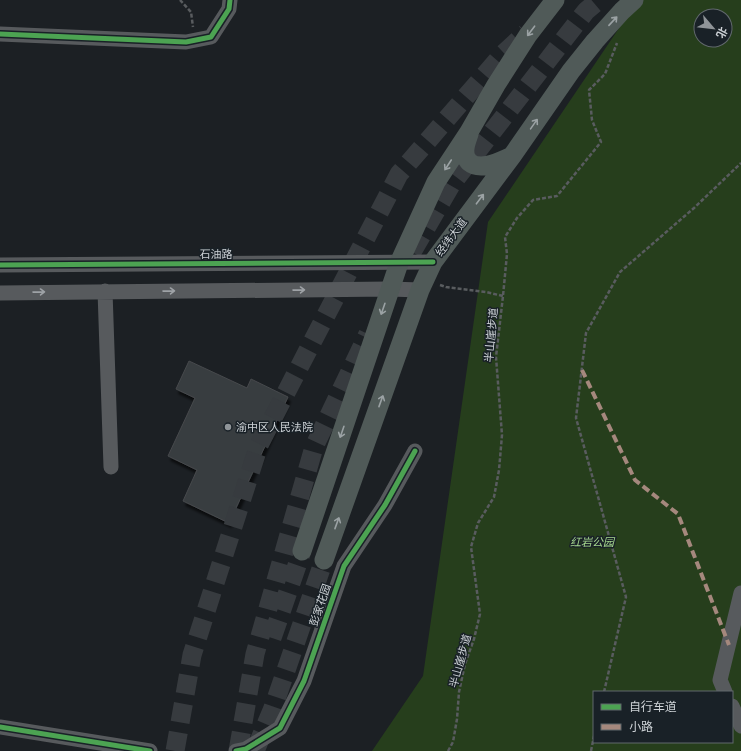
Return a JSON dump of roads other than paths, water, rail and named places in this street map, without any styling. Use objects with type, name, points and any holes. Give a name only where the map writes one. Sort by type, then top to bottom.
[{"type":"main road","points":[[302,551],[399,263],[436,182],[469,132],[496,85],[528,35],[555,0]]},
{"type":"main road","name":"经纬大道","points":[[324,560],[422,285],[433,262],[512,156],[571,71],[595,41],[634,0]]},
{"type":"main road","points":[[469,132],[465,156],[472,164],[485,166],[512,156]]},
{"type":"street","points":[[0,34],[186,42],[211,37],[229,9],[230,0]]},
{"type":"street","name":"石油路","points":[[0,265],[433,262]]},
{"type":"street","points":[[0,293],[390,289],[422,285]]},
{"type":"street","points":[[105,291],[111,467]]},
{"type":"street","name":"彭家花园","points":[[236,751],[246,749],[280,728],[304,680],[344,566],[385,505],[415,451]]},
{"type":"street","points":[[725,691],[720,680],[741,593]]},
{"type":"street","points":[[733,708],[741,726]]},
{"type":"street","points":[[0,727],[150,751]]},
{"type":"tunnel","points":[[412,252],[451,185],[586,11],[599,0]]},
{"type":"tunnel","points":[[175,751],[192,655],[259,445],[399,174],[502,55],[526,33]]},
{"type":"tunnel","points":[[238,751],[255,654],[314,447],[368,334]]},
{"type":"tunnel","points":[[272,638],[302,551]]},
{"type":"tunnel","points":[[255,751],[273,708],[324,560]]},
{"type":"place","name":"渝中区人民法院","points":[[228,427]]},
{"type":"park label","name":"红岩公园","points":[[592,542]]}]
